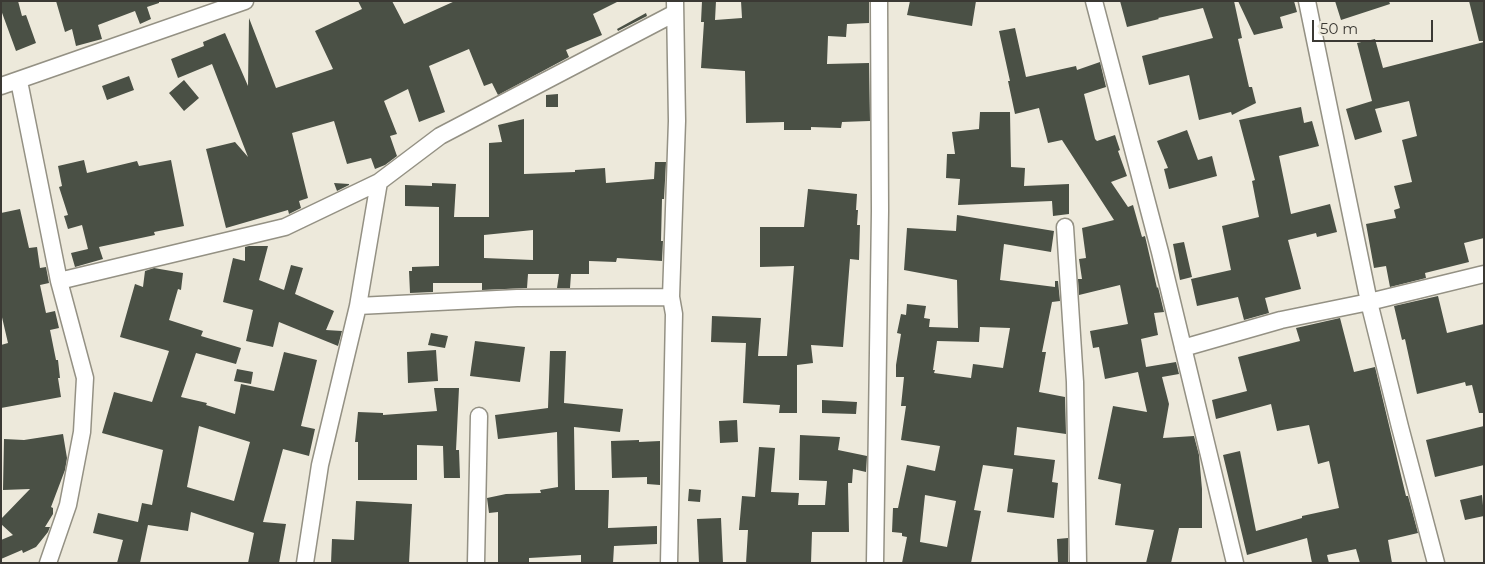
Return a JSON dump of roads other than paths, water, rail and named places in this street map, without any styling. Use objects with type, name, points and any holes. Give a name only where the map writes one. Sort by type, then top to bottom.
[{"type":"street","points":[[1,86],[245,1]]},
{"type":"street","points":[[875,563],[880,211],[879,1]]},
{"type":"street","points":[[1094,1],[1183,348],[1235,563]]},
{"type":"street","points":[[1308,1],[1369,302],[1436,563]]},
{"type":"street","points":[[59,281],[285,227],[379,182],[440,136],[675,7],[678,121],[671,298],[674,314],[669,563]]},
{"type":"street","points":[[18,81],[59,281],[85,378],[82,432],[68,505],[48,563]]},
{"type":"street","points":[[305,563],[320,465],[358,306],[379,182]]},
{"type":"street","points":[[1065,227],[1075,382],[1078,563]]},
{"type":"street","points":[[1183,348],[1282,320],[1369,302],[1484,274]]},
{"type":"street","points":[[358,306],[517,298],[671,298]]},
{"type":"street","points":[[476,563],[479,416]]}]
